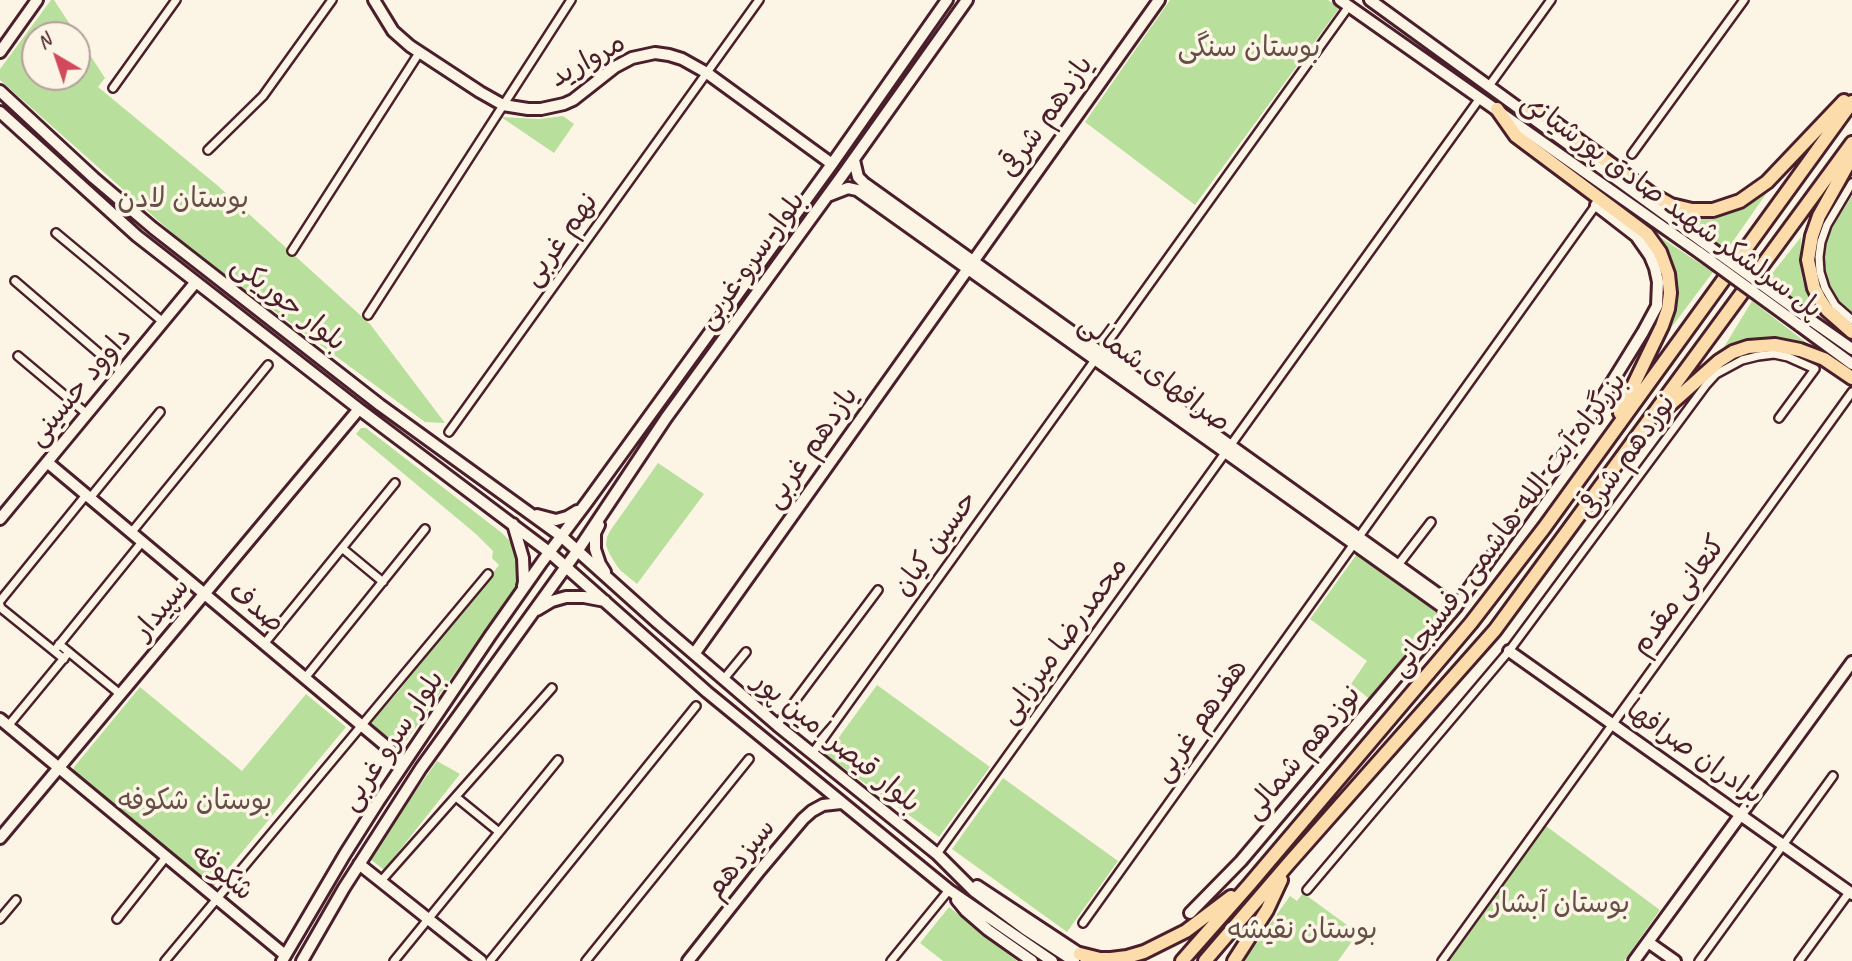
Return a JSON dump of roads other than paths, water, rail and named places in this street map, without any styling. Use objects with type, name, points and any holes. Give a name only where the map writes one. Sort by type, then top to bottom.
[{"type":"highway","points":[[1527,114],[1541,113],[1650,193],[1671,205],[1692,210],[1713,210],[1740,201],[1767,182],[1852,94]]},
{"type":"highway","name":"بزرگراه آیت الله هاشمی رفسنجانی","points":[[1182,961],[1471,623],[1544,528],[1852,102]]},
{"type":"highway","points":[[1497,109],[1516,136],[1647,234],[1660,252],[1668,274],[1670,293],[1665,319],[1606,441]]},
{"type":"highway","name":"بزرگراه آیت الله هاشمی رفسنجانی","points":[[1205,961],[1495,631],[1852,143]]},
{"type":"highway","points":[[1852,157],[1819,216],[1808,260],[1810,275],[1819,298],[1836,319],[1852,332]]},
{"type":"highway","points":[[1638,435],[1719,360],[1748,347],[1775,345],[1800,350],[1824,359],[1852,378]]},
{"type":"highway","points":[[1234,961],[1267,910],[1289,863]]},
{"type":"highway","points":[[1082,959],[1111,959],[1144,952],[1186,931],[1249,885]]},
{"type":"main road","points":[[0,52],[37,0]]},
{"type":"main road","name":"مروارید","points":[[374,0],[393,31],[419,53],[503,105],[541,109],[564,104],[632,58],[655,53],[669,55],[707,72],[832,164]]},
{"type":"main road","name":"بلوار سرو غربی","points":[[284,958],[404,761],[490,636],[832,164],[947,0]]},
{"type":"main road","name":"بلوار سرو غربی","points":[[302,961],[359,864],[421,768],[578,550],[666,418],[967,0]]},
{"type":"main road","name":"یازدهم شرقی","points":[[971,265],[1159,0]]},
{"type":"main road","name":"پل سرلشکر شهید صادق پورشیانی","points":[[1370,0],[1527,114],[1802,321],[1852,364]]},
{"type":"main road","name":"پل سرلشکر شهید صادق پورشیانی","points":[[1345,3],[1704,249]]},
{"type":"main road","name":"بلوار جوریکی","points":[[0,91],[94,178],[153,228],[380,405],[578,550]]},
{"type":"main road","name":"بلوار جوریکی","points":[[0,112],[136,236],[566,566]]},
{"type":"main road","name":"صرافهای شمالی","points":[[854,160],[858,177],[864,183],[971,265],[1453,610]]},
{"type":"main road","name":"صرافهای شمالی","points":[[828,196],[848,188],[857,190],[971,265]]},
{"type":"main road","name":"نوزدهم شمالی","points":[[1191,913],[1241,861],[1453,610],[1583,429],[1643,332],[1657,306],[1658,282],[1655,268],[1642,244],[1629,230],[1596,205]]},
{"type":"main road","points":[[136,236],[153,228]]},
{"type":"main road","name":"یازدهم غربی","points":[[694,654],[971,265]]},
{"type":"main road","name":"داوود حسینی","points":[[0,519],[195,283]]},
{"type":"main road","name":"پل سرلشکر شهید صادق پورشیانی","points":[[1802,321],[1852,349]]},
{"type":"main road","name":"سپیدار","points":[[0,838],[359,408]]},
{"type":"main road","points":[[617,461],[632,453],[634,456],[630,471]]},
{"type":"main road","name":"صدف","points":[[47,462],[404,761]]},
{"type":"main road","points":[[525,510],[556,520],[575,513],[587,502]]},
{"type":"main road","points":[[604,512],[595,533],[595,549],[600,564],[613,583]]},
{"type":"main road","points":[[513,524],[525,569],[524,582],[517,598]]},
{"type":"main road","name":"صرافهای شمالی","points":[[1356,540],[1398,565],[1453,610]]},
{"type":"main road","name":"بلوار قیصر امین پور","points":[[578,550],[723,680],[957,873],[1082,959]]},
{"type":"main road","name":"بلوار قیصر امین پور","points":[[566,566],[707,692],[948,890],[1052,961]]},
{"type":"main road","points":[[532,613],[544,604],[566,597],[606,601]]},
{"type":"main road","points":[[644,636],[636,624],[637,620],[642,617],[658,623]]},
{"type":"main road","points":[[490,636],[500,629],[509,631],[507,648]]},
{"type":"main road","name":"برادران صرافها","points":[[1509,652],[1851,891]]},
{"type":"main road","points":[[1634,961],[1852,662]]},
{"type":"main road","name":"شکوفه","points":[[4,722],[284,958]]},
{"type":"main road","name":"سیزدهم","points":[[688,961],[803,819],[822,805],[841,803]]},
{"type":"main road","points":[[359,864],[481,961]]},
{"type":"main road","points":[[948,890],[966,911],[988,930],[1032,961]]},
{"type":"main road","points":[[1648,942],[1675,961]]},
{"type":"street","points":[[113,88],[176,0]]},
{"type":"street","points":[[208,150],[263,96],[332,0]]},
{"type":"street","points":[[368,315],[571,0]]},
{"type":"street","name":"نهم غربی","points":[[449,432],[759,0]]},
{"type":"street","points":[[1489,86],[1551,0]]},
{"type":"street","points":[[1632,154],[1744,0]]},
{"type":"street","name":"حسین کیان","points":[[811,754],[1098,356],[1345,3]]},
{"type":"street","points":[[292,251],[419,53]]},
{"type":"street","name":"محمدرضا میرزایی","points":[[937,854],[1480,98]]},
{"type":"street","points":[[1852,183],[1827,225],[1819,257],[1825,288],[1835,305],[1852,320]]},
{"type":"street","name":"هفدهم غربی","points":[[1083,923],[1596,205]]},
{"type":"street","points":[[56,233],[163,322]]},
{"type":"street","points":[[15,281],[121,372]]},
{"type":"street","name":"نوزدهم شرقی","points":[[1307,890],[1509,652],[1716,374],[1742,360],[1774,354],[1815,369],[1779,418]]},
{"type":"street","points":[[19,356],[87,414]]},
{"type":"street","points":[[131,533],[268,365]]},
{"type":"street","name":"کنعانی مقدم","points":[[1442,961],[1852,392]]},
{"type":"street","points":[[120,694],[1,608],[0,603],[160,412]]},
{"type":"street","points":[[264,644],[395,483]]},
{"type":"street","points":[[1398,565],[1431,522]]},
{"type":"street","points":[[305,678],[425,529]]},
{"type":"street","points":[[57,648],[142,542]]},
{"type":"street","points":[[342,548],[383,582]]},
{"type":"street","points":[[165,961],[488,574]]},
{"type":"street","points":[[777,726],[878,590]]},
{"type":"street","points":[[723,680],[746,652]]},
{"type":"street","points":[[4,722],[67,656]]},
{"type":"street","points":[[381,881],[552,688]]},
{"type":"street","points":[[490,961],[696,706]]},
{"type":"street","points":[[586,961],[749,759]]},
{"type":"street","points":[[394,961],[558,760]]},
{"type":"street","points":[[1699,961],[1833,776]]},
{"type":"street","points":[[456,797],[499,832]]},
{"type":"street","points":[[117,919],[166,856]]},
{"type":"street","points":[[891,961],[948,890]]},
{"type":"street","points":[[1799,961],[1851,891]]},
{"type":"street","points":[[0,919],[16,900]]},
{"type":"park label","name":"بوستان سنگی","points":[[1249,49]]},
{"type":"park label","name":"بوستان لادن","points":[[183,200]]},
{"type":"park label","name":"بوستان شکوفه","points":[[195,802]]},
{"type":"park label","name":"بوستان آبشار","points":[[1560,905]]},
{"type":"park label","name":"بوستان نقیشه","points":[[1302,931]]}]
